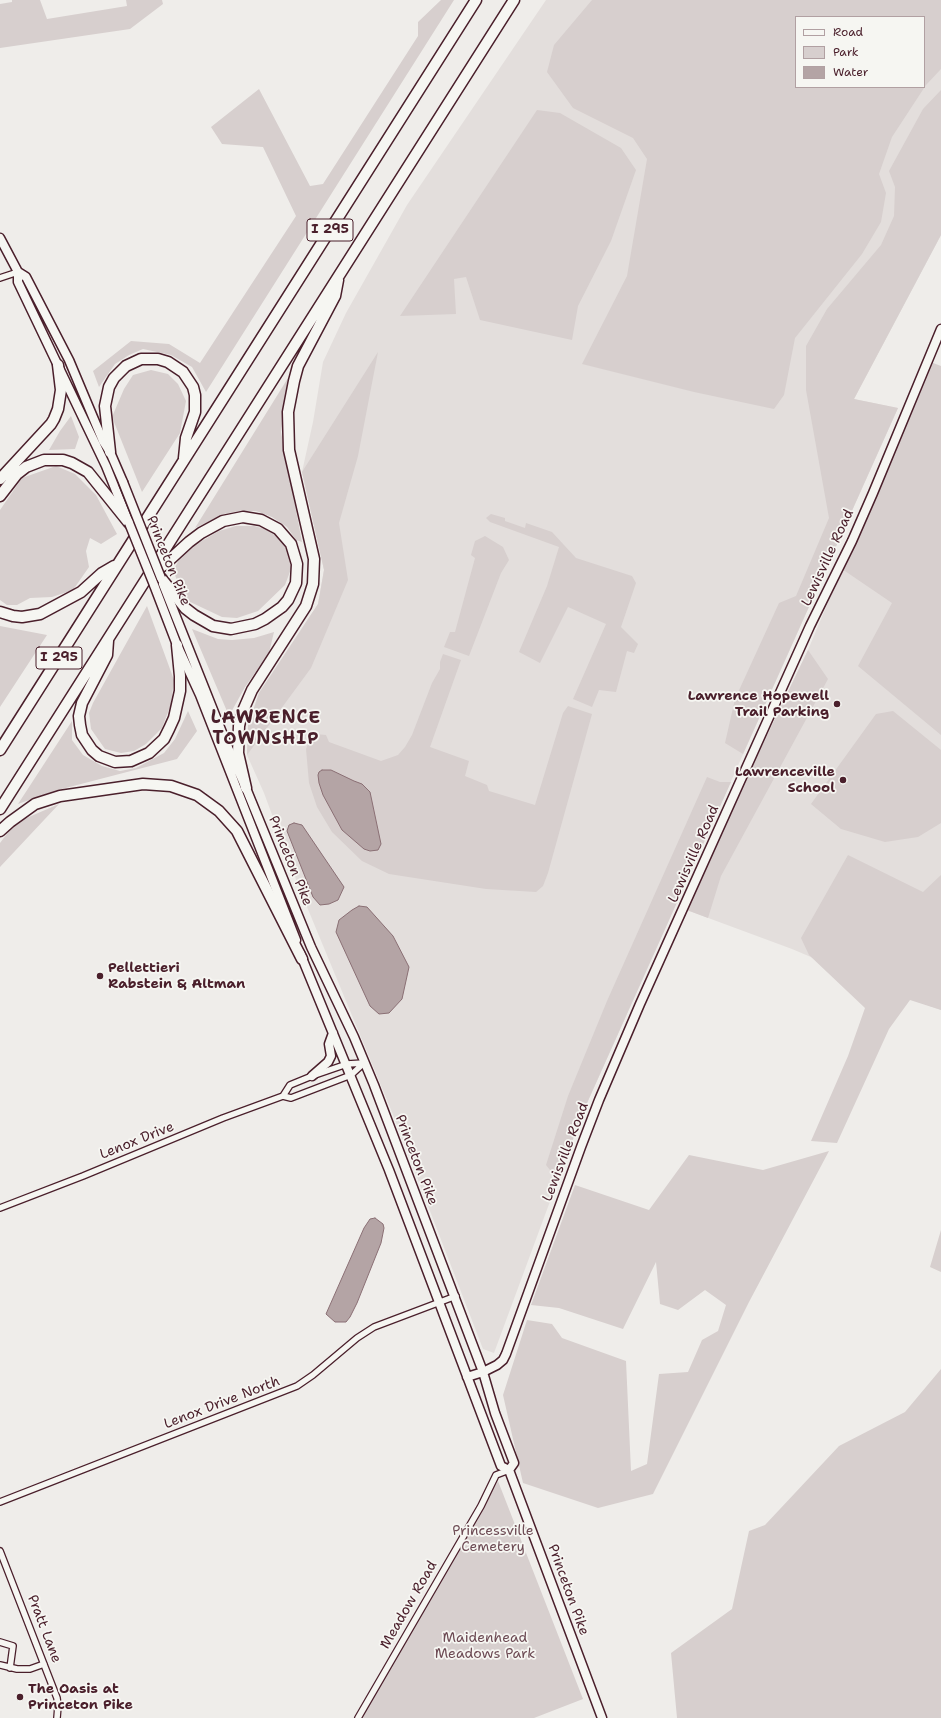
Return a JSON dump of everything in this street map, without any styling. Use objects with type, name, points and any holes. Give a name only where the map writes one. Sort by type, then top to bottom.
[{"type":"highway","name":"I 295","points":[[0,750],[476,0]]},
{"type":"highway","name":"I 295","points":[[0,809],[514,0]]},
{"type":"highway","points":[[246,788],[238,753],[242,713],[252,690],[306,606],[313,584],[314,559],[289,450],[288,412],[298,366],[335,296],[339,274]]},
{"type":"highway","points":[[110,452],[105,406],[109,387],[119,372],[133,362],[150,358],[168,362],[183,372],[189,379],[195,395],[195,412],[186,438],[184,460]]},
{"type":"highway","points":[[0,479],[54,419],[59,405],[61,390],[58,365]]},
{"type":"highway","points":[[0,496],[17,474],[26,467],[44,460],[63,460],[88,472],[130,523]]},
{"type":"highway","points":[[147,576],[164,565],[201,533],[217,523],[233,518],[251,518],[270,523],[284,535],[291,544],[297,564],[298,574],[295,587],[288,600],[282,607],[265,620],[242,627],[224,628],[203,621],[184,608],[161,578]]},
{"type":"highway","points":[[0,612],[12,616],[22,617],[40,614],[81,592],[102,573],[117,564]]},
{"type":"highway","points":[[108,639],[107,655],[82,703],[79,716],[82,735],[92,750],[99,756],[115,762],[131,761],[149,753],[156,747],[169,729],[180,692],[177,645]]},
{"type":"highway","points":[[0,831],[35,804],[60,796],[143,784],[171,786],[190,792],[208,802],[219,811],[237,832],[302,960]]},
{"type":"main road","name":"Princeton Pike","points":[[0,238],[18,272],[18,282],[58,365],[64,374],[115,486],[177,645],[200,694],[294,934],[302,960],[351,1075],[440,1302],[501,1466],[509,1470],[602,1718]]},
{"type":"main road","name":"Princeton Pike","points":[[18,272],[26,277],[62,346],[103,441],[110,452],[229,750],[311,947],[364,1062],[456,1296],[483,1372],[495,1413],[514,1464],[509,1470]]},
{"type":"main road","name":"Lewisville Road","points":[[467,1376],[483,1372],[497,1365],[503,1360],[506,1354],[580,1147],[602,1093],[810,626],[870,500],[941,329]]},
{"type":"main road","points":[[312,1076],[328,1062],[331,1056],[330,1044],[333,1033]]},
{"type":"street","points":[[0,278],[18,272]]},
{"type":"street","name":"Lenox Drive","points":[[283,1096],[290,1085],[346,1064],[364,1062]]},
{"type":"street","name":"Lenox Drive","points":[[0,1208],[223,1118],[283,1096],[291,1098],[351,1075],[364,1062]]},
{"type":"street","name":"Lenox Drive North","points":[[0,1502],[297,1386],[313,1375],[352,1342],[374,1327],[456,1296]]},
{"type":"street","name":"Meadow Road","points":[[358,1718],[481,1506],[496,1475],[509,1470]]},
{"type":"street","name":"Pratt Lane","points":[[0,1550],[57,1698],[57,1718]]},
{"type":"street","points":[[0,1642],[13,1646],[10,1668]]},
{"type":"street","points":[[0,1665],[10,1668],[30,1669],[44,1664]]},
{"type":"shaded area","points":[[546,0],[941,0],[941,235],[854,399],[898,408],[583,1112],[494,1353],[483,1349],[392,1112],[300,890],[264,793],[247,755],[248,725],[259,693],[318,604],[324,570],[302,472],[313,422],[323,362],[346,313],[407,205]]},
{"type":"shaded area","name":"Lawrenceville School","points":[[941,366],[941,1010],[910,999],[792,949],[684,909],[808,650],[913,400]]},
{"type":"green space","points":[[12,0],[40,0],[47,19],[127,6],[126,0],[162,0],[163,4],[130,29],[0,48],[0,4],[12,2]]},
{"type":"green space","points":[[441,0],[454,0],[206,392],[192,367],[171,355],[143,349],[129,355],[115,364],[99,387],[93,371],[131,341],[169,344],[200,363],[296,216],[263,147],[222,144],[211,127],[259,89],[310,186],[323,184],[418,36],[418,22]]},
{"type":"green space","points":[[592,0],[941,0],[941,69],[925,87],[925,16],[795,16],[795,88],[924,88],[892,137],[879,174],[886,193],[881,222],[862,254],[795,338],[784,395],[774,409],[694,392],[582,364],[627,276],[647,159],[633,138],[573,108],[547,72],[554,45]]},
{"type":"green space","points":[[941,90],[941,235],[854,399],[898,408],[743,754],[725,743],[735,699],[779,603],[796,596],[829,518],[806,390],[806,346],[827,309],[881,245],[894,216],[895,187],[889,171],[923,109]]},
{"type":"green space","points":[[537,110],[560,113],[621,148],[636,170],[611,241],[578,306],[572,340],[480,320],[466,277],[454,279],[456,314],[400,316]]},
{"type":"green space","points":[[378,352],[358,456],[339,523],[348,580],[311,668],[247,755],[248,725],[259,693],[318,604],[324,570],[302,472]]},
{"type":"green space","points":[[928,361],[941,366],[941,735],[858,666],[892,603],[842,569]]},
{"type":"green space","points":[[151,370],[168,374],[178,384],[186,401],[180,433],[142,492],[112,417],[124,389],[133,375]]},
{"type":"green space","points":[[288,378],[281,432],[302,542],[296,540],[287,527],[272,517],[256,511],[239,511],[224,514],[195,528]]},
{"type":"green space","points":[[71,416],[79,437],[75,449],[49,450],[60,431]]},
{"type":"green space","points":[[56,466],[75,474],[96,495],[117,534],[101,544],[90,538],[86,551],[89,567],[73,590],[52,597],[30,598],[17,605],[7,605],[0,600],[0,510],[22,478]]},
{"type":"green space","points":[[491,514],[505,518],[505,521],[525,528],[526,523],[552,532],[576,558],[632,576],[636,583],[621,627],[638,644],[634,653],[627,651],[616,692],[599,690],[592,707],[573,699],[606,624],[568,607],[540,663],[519,652],[547,586],[559,547],[490,522],[486,518]]},
{"type":"green space","points":[[236,526],[254,526],[265,529],[275,535],[283,543],[289,554],[291,569],[285,585],[258,611],[237,618],[222,617],[186,600],[173,571],[183,552],[219,531]]},
{"type":"green space","points":[[485,536],[503,547],[509,560],[501,573],[469,656],[444,647],[450,632],[455,632],[475,558],[471,555],[475,541]]},
{"type":"green space","points":[[147,606],[174,680],[171,704],[162,728],[146,744],[134,751],[121,753],[105,749],[91,729],[89,713],[93,703]]},
{"type":"green space","points":[[0,626],[47,635],[0,707]]},
{"type":"green space","points":[[192,629],[218,639],[232,640],[254,638],[274,632],[269,653],[245,687],[229,716]]},
{"type":"green space","points":[[808,650],[828,679],[721,876],[708,918],[684,909]]},
{"type":"green space","points":[[443,654],[461,660],[430,747],[469,761],[465,776],[487,785],[489,791],[535,805],[563,713],[568,706],[592,714],[548,873],[543,886],[536,892],[486,889],[389,874],[362,861],[332,832],[317,807],[309,783],[306,749],[310,739],[316,734],[326,735],[329,742],[381,761],[398,755],[412,735],[432,683],[440,669],[440,662]]},
{"type":"green space","points":[[188,711],[197,731],[177,759],[54,791],[18,804],[72,721],[72,740],[83,755],[102,766],[120,771],[136,768],[164,753],[175,739]]},
{"type":"green space","points":[[893,711],[941,750],[941,823],[918,837],[885,842],[841,829],[811,804],[876,714]]},
{"type":"green space","points":[[707,777],[720,782],[731,782],[583,1112],[558,1180],[546,1165],[568,1096],[607,1001]]},
{"type":"green space","points":[[59,804],[0,867],[0,843],[15,823]]},
{"type":"green space","points":[[848,855],[923,892],[941,875],[941,1010],[910,1000],[889,1029],[837,1143],[811,1141],[848,1056],[865,1008],[809,955],[801,938]]},
{"type":"green space","points":[[829,1151],[749,1302],[653,1494],[598,1508],[523,1483],[503,1395],[527,1320],[552,1324],[562,1338],[626,1361],[631,1471],[647,1464],[659,1374],[688,1372],[702,1340],[718,1331],[726,1305],[705,1290],[678,1310],[660,1304],[656,1262],[623,1329],[559,1308],[531,1305],[575,1185],[649,1210],[689,1155],[763,1170]]},
{"type":"green space","points":[[941,1230],[941,1272],[930,1267]]},
{"type":"green space","points":[[941,1369],[941,1718],[677,1718],[671,1653],[732,1609],[749,1531],[765,1525],[839,1446],[905,1412]]},
{"type":"green space","name":"Maidenhead Meadows Park","points":[[498,1481],[583,1699],[534,1718],[361,1718]]},
{"type":"water","points":[[322,770],[331,770],[362,784],[370,792],[381,844],[378,850],[370,851],[364,849],[342,830],[323,795],[319,783],[318,775]]},
{"type":"water","points":[[294,823],[302,825],[344,887],[338,900],[329,904],[320,905],[313,897],[287,831],[289,825]]},
{"type":"water","points":[[359,906],[367,907],[393,936],[409,967],[402,999],[389,1013],[379,1014],[370,1006],[336,932],[339,920]]},
{"type":"water","points":[[375,1218],[383,1224],[384,1228],[381,1243],[350,1317],[346,1322],[335,1322],[326,1314],[364,1228],[370,1219]]},
{"type":"place","name":"Lawrence Hopewell Trail Parking","points":[[837,704]]},
{"type":"place","name":"Lawrenceville School","points":[[843,780]]},
{"type":"place","name":"Pellettieri Rabstein & Altman","points":[[100,976]]},
{"type":"place","name":"The Oasis at Princeton Pike","points":[[20,1697]]},
{"type":"district","name":"LAWRENCE TOWNSHIP","points":[[266,728]]},
{"type":"park label","name":"Princessville Cemetery","points":[[493,1540]]}]
